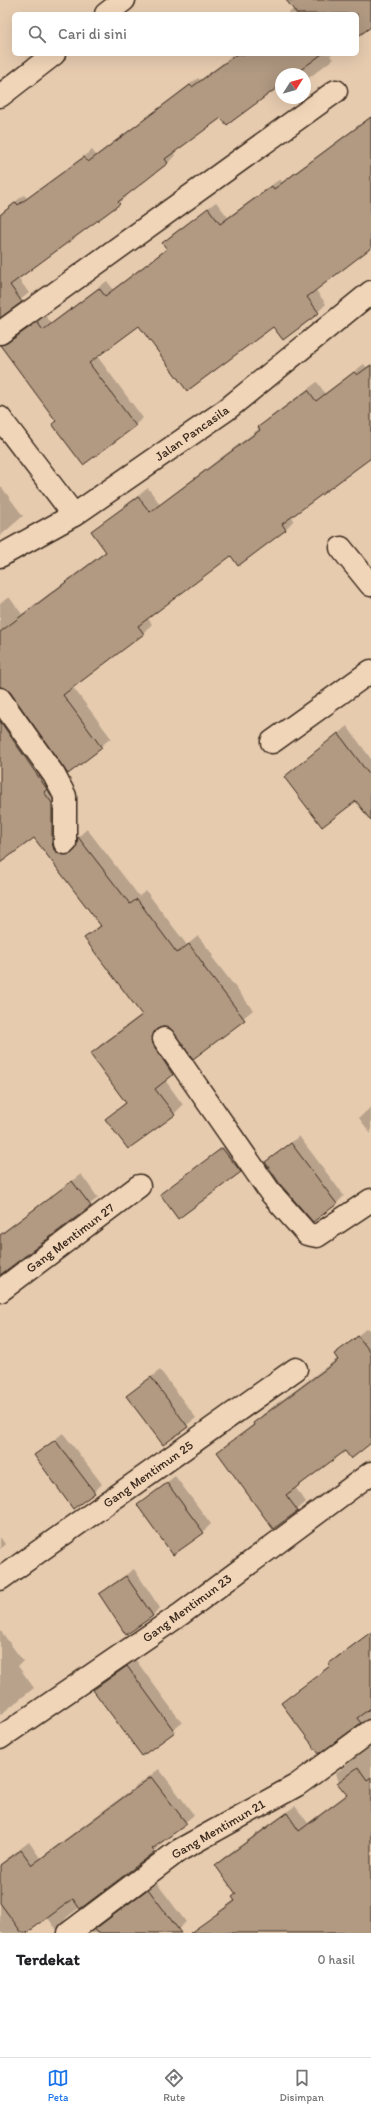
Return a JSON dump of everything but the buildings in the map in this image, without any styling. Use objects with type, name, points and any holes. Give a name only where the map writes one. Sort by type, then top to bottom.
[{"type":"street","points":[[109,12],[124,0]]},
{"type":"street","points":[[0,96],[51,56]]},
{"type":"street","points":[[0,333],[336,91]]},
{"type":"street","name":"Jalan Pancasila","points":[[0,556],[74,515],[226,410],[371,292]]},
{"type":"street","points":[[0,418],[74,515]]},
{"type":"street","points":[[341,548],[371,585]]},
{"type":"street","points":[[272,742],[371,671]]},
{"type":"street","points":[[0,699],[54,775],[65,796],[65,843]]},
{"type":"street","points":[[164,1039],[270,1192],[307,1234],[317,1236],[371,1200]]},
{"type":"street","name":"Gang Mentimun 27","points":[[0,1291],[139,1186]]},
{"type":"street","name":"Gang Mentimun 25","points":[[0,1579],[296,1370]]},
{"type":"street","name":"Gang Mentimun 23","points":[[0,1738],[181,1614],[371,1473]]},
{"type":"street","name":"Gang Mentimun 21","points":[[69,1933],[178,1851],[297,1785],[371,1731]]}]
